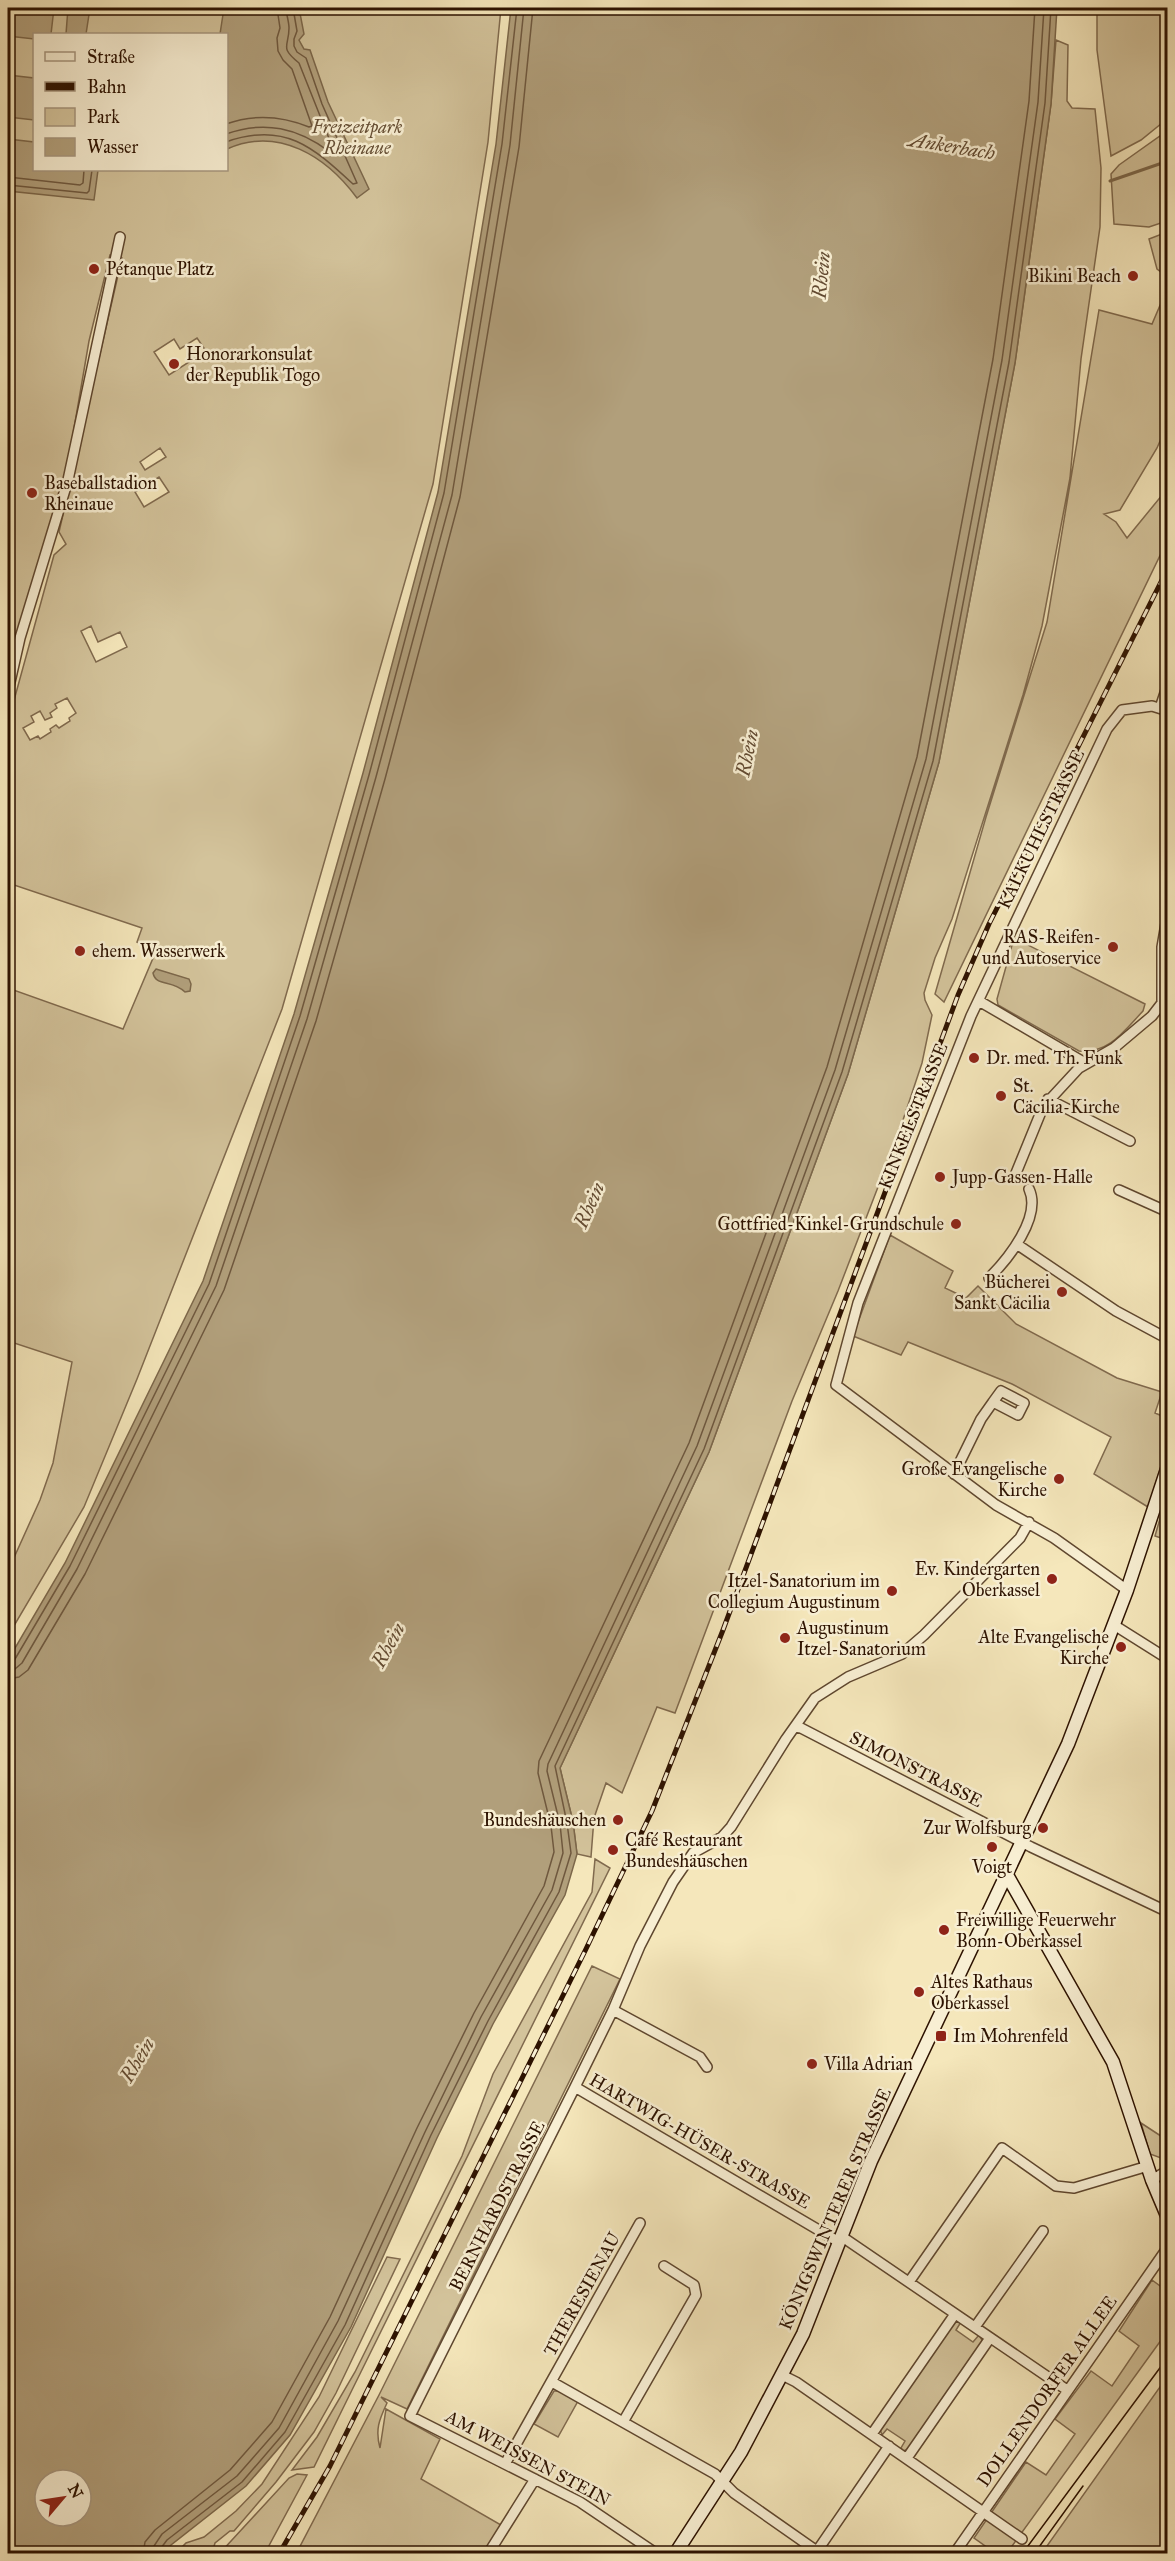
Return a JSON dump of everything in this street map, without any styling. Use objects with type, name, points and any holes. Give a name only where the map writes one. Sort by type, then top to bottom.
[{"type":"main road","name":"KÖNIGSWINTERER STRASSE","points":[[675,2553],[723,2482],[803,2334],[871,2161],[1068,1744],[1127,1590],[1167,1466]]},
{"type":"main road","points":[[1008,1875],[1113,2062],[1167,2218]]},
{"type":"street","points":[[8,691],[20,638],[68,480],[120,237]]},
{"type":"street","name":"KALKUHLSTRASSE","points":[[979,1001],[1001,948],[1107,729],[1122,710],[1136,707],[1164,709],[1167,684]]},
{"type":"street","points":[[1014,1178],[1048,1099],[1085,1064],[1114,1048],[1165,1004],[1162,947],[1167,912]]},
{"type":"street","points":[[979,1001],[1085,1064]]},
{"type":"street","name":"KINKELSTRASSE","points":[[979,1001],[970,1016],[858,1303],[836,1385],[996,1505],[1029,1522],[1127,1590]]},
{"type":"street","points":[[1048,1099],[1130,1141]]},
{"type":"street","points":[[989,1278],[1017,1245],[1033,1202],[1029,1189]]},
{"type":"street","points":[[1119,1190],[1167,1212]]},
{"type":"street","points":[[1017,1245],[1116,1311],[1167,1339]]},
{"type":"street","points":[[954,1474],[981,1419],[993,1402]]},
{"type":"street","name":"BERNHARDSTRASSE","points":[[410,2416],[613,2010],[640,1946],[681,1868],[693,1853],[722,1837],[731,1827],[815,1698],[848,1677],[902,1654],[924,1635],[1020,1538],[1029,1522]]},
{"type":"street","points":[[1114,1625],[1167,1659]]},
{"type":"street","name":"SIMONSTRASSE","points":[[795,1727],[801,1728],[1022,1842],[1167,1912]]},
{"type":"street","points":[[613,2010],[700,2057],[707,2067]]},
{"type":"street","name":"HARTWIG-HÜSER-STRASSE","points":[[575,2087],[840,2239],[909,2282],[1067,2390]]},
{"type":"street","points":[[909,2282],[1002,2148],[1056,2186],[1064,2188],[1074,2188],[1148,2166]]},
{"type":"street","points":[[1152,2180],[1167,2170]]},
{"type":"street","name":"THERESIENAU","points":[[506,2464],[640,2223]]},
{"type":"street","points":[[975,2327],[1043,2231]]},
{"type":"street","name":"DOLLENDORFER ALLEE","points":[[954,2553],[1167,2247]]},
{"type":"street","points":[[623,2422],[696,2295],[694,2285],[664,2266]]},
{"type":"street","points":[[872,2434],[956,2314]]},
{"type":"street","points":[[907,2458],[990,2338]]},
{"type":"street","points":[[782,2375],[796,2382],[1022,2539]]},
{"type":"street","name":"THERESIENAU","points":[[552,2382],[715,2474],[734,2493],[817,2552]]},
{"type":"street","name":"AM WEISSEN STEIN","points":[[410,2416],[580,2502],[657,2553]]},
{"type":"street","points":[[817,2552],[889,2446]]},
{"type":"street","points":[[488,2553],[536,2479]]},
{"type":"green space","name":"Freizeitpark Rheinaue","points":[[8,8],[501,8],[488,142],[433,484],[282,1009],[137,1379],[84,1507],[8,1636],[8,1571],[40,1500],[53,1463],[72,1362],[8,1341],[8,988],[123,1029],[156,951],[137,942],[142,928],[8,883],[8,722],[54,555],[66,544],[59,532],[122,258],[110,255],[89,341],[65,481],[8,677]],"holes":[[[197,338],[206,351],[169,375],[154,352],[174,339],[180,349]],[[160,448],[166,457],[145,470],[140,462]],[[159,477],[169,492],[144,507],[135,492]],[[91,626],[98,642],[120,632],[127,647],[96,662],[81,631]],[[67,698],[76,713],[69,718],[70,721],[59,728],[56,725],[50,729],[51,732],[40,739],[38,736],[30,740],[23,728],[34,722],[31,716],[40,711],[45,720],[52,717],[50,713],[57,708],[55,704]]]},
{"type":"green space","points":[[1097,8],[1131,8],[1132,12],[1167,9],[1167,119],[1141,140],[1111,156],[1097,50]]},
{"type":"green space","points":[[1056,40],[1068,45],[1067,101],[1072,108],[1095,109],[1101,168],[1100,227],[1081,359],[1070,478],[1042,626],[1023,695],[952,919],[935,958],[924,993],[932,1015],[922,1063],[898,1135],[838,1291],[792,1401],[675,1713],[657,1707],[622,1793],[606,1783],[594,1818],[591,1857],[577,1854],[573,1822],[560,1768],[709,1452],[848,1074],[939,762],[1015,363],[1051,104]]},
{"type":"green space","points":[[1167,131],[1167,221],[1149,227],[1114,224],[1111,174],[1119,165]]},
{"type":"green space","points":[[1167,232],[1167,266],[1161,272],[1157,269],[1149,239]]},
{"type":"green space","points":[[1167,289],[1167,425],[1157,448],[1120,510],[1104,514],[1116,522],[1127,538],[1167,489],[1167,541],[944,1002],[935,994],[986,817],[1047,622],[1099,310],[1152,324]]},
{"type":"green space","points":[[1014,938],[1145,1004],[1143,1011],[1115,1040],[1107,1045],[1090,1051],[1079,1051],[998,1005],[997,999]]},
{"type":"green space","points":[[890,1235],[953,1271],[945,1288],[966,1298],[978,1286],[1016,1324],[1117,1378],[1162,1392],[1155,1413],[1167,1418],[1167,1448],[1148,1507],[1094,1474],[1111,1437],[1012,1384],[908,1342],[901,1355],[853,1336]]},
{"type":"green space","points":[[1167,1494],[1167,1540],[1155,1536]]},
{"type":"green space","points":[[595,1859],[610,1868],[314,2467],[292,2470],[317,2437],[355,2372],[462,2156],[493,2074],[592,1892]]},
{"type":"green space","points":[[592,1966],[620,1979],[407,2409],[381,2397],[387,2403],[379,2425],[380,2448],[386,2409],[440,2439],[421,2479],[501,2525],[483,2553],[296,2554],[379,2395]]},
{"type":"green space","points":[[1141,2123],[1167,2140],[1167,2155],[1161,2158],[1150,2154]]},
{"type":"green space","points":[[387,2257],[400,2259],[336,2393],[314,2432],[276,2482],[234,2531],[230,2531],[215,2543],[212,2553],[181,2553],[179,2550],[186,2543],[204,2537],[236,2511],[262,2484],[319,2397]]},
{"type":"green space","points":[[1152,2280],[1167,2291],[1167,2332],[1007,2553],[995,2553],[974,2538],[1026,2462],[1046,2475],[1075,2434],[1055,2419],[1091,2371],[1112,2386],[1139,2346],[1119,2331]]},
{"type":"green space","points":[[955,2322],[961,2322],[956,2330],[973,2342],[979,2335],[983,2342],[909,2449],[903,2451],[901,2448],[905,2441],[887,2429],[882,2435],[880,2429]]},
{"type":"green space","points":[[1167,2377],[1167,2553],[1042,2553]]},
{"type":"green space","points":[[554,2391],[560,2391],[578,2401],[558,2437],[534,2424]]},
{"type":"green space","points":[[297,2474],[307,2475],[265,2553],[220,2553],[289,2478]]},
{"type":"water","points":[[11,8],[54,8],[51,33],[33,33],[33,39],[8,36]]},
{"type":"water","points":[[68,8],[90,8],[86,33],[66,33]]},
{"type":"water","points":[[224,8],[299,8],[304,34],[299,40],[304,49],[310,50],[328,102],[369,189],[357,198],[331,169],[316,158],[282,143],[264,141],[246,143],[228,149],[228,33],[220,33]]},
{"type":"water","name":"Rhein","points":[[511,8],[1057,8],[1051,104],[1015,363],[939,762],[848,1074],[709,1452],[560,1768],[573,1822],[577,1854],[565,1895],[493,2024],[437,2138],[351,2327],[290,2435],[246,2486],[164,2553],[8,2553],[8,1660],[65,1563],[203,1281],[294,1014],[363,773],[438,492],[496,144]]},
{"type":"water","points":[[8,75],[33,78],[33,120],[8,117]]},
{"type":"water","points":[[8,139],[33,142],[33,171],[98,171],[94,200],[8,191]]},
{"type":"water","points":[[156,969],[189,979],[190,991],[185,992],[157,980],[153,973]]},
{"type":"waterway","name":"Ankerbach","points":[[1110,181],[1168,161]]},
{"type":"tram line","points":[[1022,2554],[1168,2357]]},
{"type":"tram line","points":[[1034,2554],[1083,2486]]},
{"type":"railway","points":[[279,2554],[330,2466],[652,1811],[723,1630],[958,995],[989,924],[1168,568]]},
{"type":"place","name":"Pétanque Platz","points":[[94,269]]},
{"type":"place","name":"Bikini Beach","points":[[1133,276]]},
{"type":"place","name":"Honorarkonsulat der Republik Togo","points":[[174,364]]},
{"type":"place","name":"Baseballstadion Rheinaue","points":[[32,493]]},
{"type":"place","name":"RAS-Reifen- und Autoservice","points":[[1113,947]]},
{"type":"place","name":"ehem. Wasserwerk","points":[[80,951]]},
{"type":"place","name":"Dr. med. Th. Funk","points":[[974,1058]]},
{"type":"place","name":"St. Cäcilia-Kirche","points":[[1001,1096]]},
{"type":"place","name":"Jupp-Gassen-Halle","points":[[940,1177]]},
{"type":"place","name":"Gottfried-Kinkel-Grundschule","points":[[956,1224]]},
{"type":"place","name":"Bücherei Sankt Cäcilia","points":[[1062,1292]]},
{"type":"place","name":"Große Evangelische Kirche","points":[[1059,1479]]},
{"type":"place","name":"Ev. Kindergarten Oberkassel","points":[[1052,1579]]},
{"type":"place","name":"Itzel-Sanatorium im Collegium Augustinum","points":[[892,1591]]},
{"type":"place","name":"Augustinum Itzel-Sanatorium","points":[[785,1638]]},
{"type":"place","name":"Alte Evangelische Kirche","points":[[1121,1647]]},
{"type":"place","name":"Bundeshäuschen","points":[[618,1820]]},
{"type":"place","name":"Zur Wolfsburg","points":[[1043,1828]]},
{"type":"place","name":"Voigt","points":[[992,1847]]},
{"type":"place","name":"Café Restaurant Bundeshäuschen","points":[[613,1850]]},
{"type":"place","name":"Freiwillige Feuerwehr Bonn-Oberkassel","points":[[944,1930]]},
{"type":"place","name":"Altes Rathaus Oberkassel","points":[[919,1992]]},
{"type":"place","name":"Im Mohrenfeld","points":[[941,2036]]},
{"type":"place","name":"Villa Adrian","points":[[812,2064]]}]
